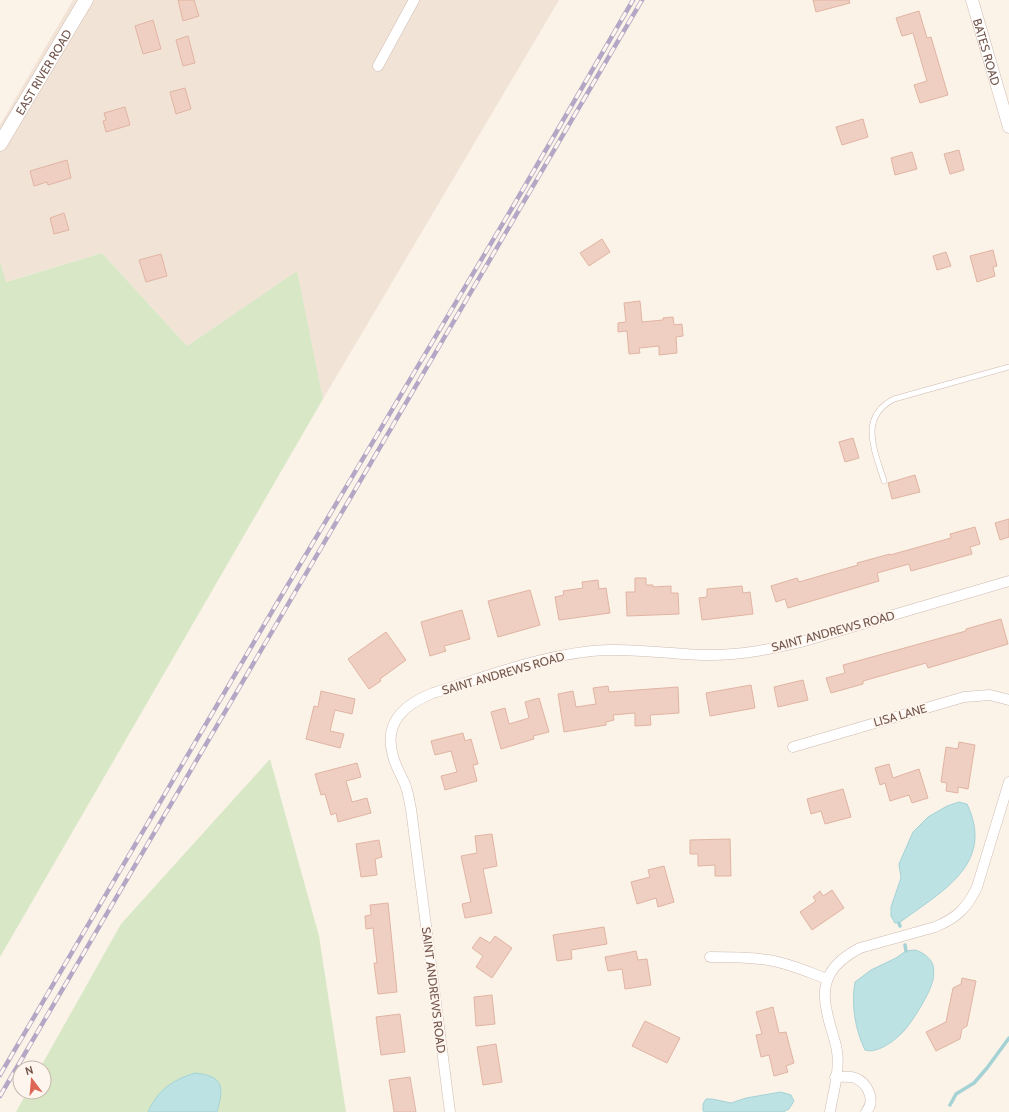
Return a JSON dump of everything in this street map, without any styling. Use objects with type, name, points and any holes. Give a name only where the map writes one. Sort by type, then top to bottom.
[{"type":"main road","name":"EAST RIVER ROAD","points":[[0,144],[86,0]]},
{"type":"street","points":[[378,66],[414,0]]},
{"type":"street","name":"BATES ROAD","points":[[972,0],[1009,127]]},
{"type":"street","name":"SAINT ANDREWS ROAD","points":[[450,1112],[411,809],[408,794],[393,756],[391,745],[395,723],[399,714],[407,706],[419,698],[433,693],[547,659],[578,653],[617,650],[710,655],[736,654],[766,650],[801,642],[1009,581]]},
{"type":"street","name":"LISA LANE","points":[[793,747],[964,697],[990,695],[1009,700]]},
{"type":"street","points":[[830,1112],[837,1064],[837,1051],[824,1001],[824,991],[827,979],[839,961],[849,953],[860,948],[946,922],[964,909],[971,900],[977,887],[1009,782]]},
{"type":"street","points":[[710,957],[744,957],[770,960],[827,979]]},
{"type":"street","points":[[835,1077],[853,1078],[860,1081],[865,1086],[870,1093],[870,1101],[866,1112]]},
{"type":"lane","points":[[884,481],[873,445],[871,433],[874,417],[884,404],[894,399],[1009,367]]},
{"type":"shaded area","points":[[73,0],[559,0],[323,399],[296,272],[187,346],[102,253],[5,282],[0,261],[0,125]]},
{"type":"green space","points":[[102,253],[187,346],[297,271],[323,399],[0,957],[0,261],[6,282]]},
{"type":"green space","points":[[270,759],[319,936],[346,1112],[16,1112],[23,1100],[52,1100],[52,1060],[44,1060],[121,924]]},
{"type":"water","points":[[959,802],[967,804],[974,825],[974,844],[969,860],[959,875],[946,888],[899,923],[895,923],[891,916],[891,907],[901,878],[899,864],[913,832],[928,817],[947,806]]},
{"type":"water","points":[[915,950],[926,955],[933,965],[933,979],[927,995],[906,1029],[899,1036],[880,1048],[870,1051],[865,1050],[856,1025],[853,999],[855,982],[871,970],[896,958],[906,951]]},
{"type":"water","points":[[195,1073],[212,1077],[220,1084],[221,1096],[217,1112],[148,1112],[156,1098],[167,1087],[179,1079]]},
{"type":"water","points":[[781,1092],[791,1095],[794,1101],[789,1109],[783,1112],[703,1111],[703,1104],[706,1099],[731,1103],[746,1098]]},
{"type":"building","points":[[178,0],[194,0],[199,16],[183,21]]},
{"type":"building","points":[[813,0],[849,0],[850,3],[816,12]]},
{"type":"building","points":[[919,11],[927,38],[931,37],[948,95],[920,103],[914,85],[927,81],[913,33],[902,36],[896,18]]},
{"type":"building","points":[[153,20],[161,49],[143,54],[135,26]]},
{"type":"building","points":[[188,36],[195,63],[183,66],[176,40]]},
{"type":"building","points":[[185,88],[191,109],[176,114],[170,92]]},
{"type":"building","points":[[125,107],[130,125],[106,132],[103,121],[106,120],[104,113]]},
{"type":"building","points":[[863,119],[868,137],[842,145],[836,127]]},
{"type":"building","points":[[959,150],[964,170],[950,174],[944,154]]},
{"type":"building","points":[[912,152],[917,169],[895,175],[891,158]]},
{"type":"building","points":[[67,160],[71,178],[48,185],[47,182],[34,186],[30,171]]},
{"type":"building","points":[[64,213],[69,230],[54,234],[50,218]]},
{"type":"building","points":[[602,239],[610,252],[589,266],[580,253]]},
{"type":"building","points":[[993,250],[997,266],[993,267],[995,276],[977,282],[970,256]]},
{"type":"building","points":[[946,252],[951,266],[937,270],[933,256]]},
{"type":"building","points":[[161,254],[167,276],[146,282],[139,260]]},
{"type":"building","points":[[640,301],[642,322],[663,320],[663,318],[673,317],[674,325],[682,324],[683,336],[676,337],[677,353],[659,355],[659,346],[639,348],[640,353],[629,354],[627,331],[618,332],[618,323],[626,322],[624,303]]},
{"type":"building","points":[[853,438],[859,458],[845,462],[839,442]]},
{"type":"building","points":[[915,475],[920,492],[892,499],[888,483]]},
{"type":"building","points":[[1009,519],[1009,537],[1000,540],[995,523]]},
{"type":"building","points":[[975,527],[980,544],[970,547],[972,554],[911,571],[909,564],[877,573],[879,581],[788,608],[785,599],[776,602],[771,586],[797,578],[799,582],[858,565],[857,563],[951,538],[950,534]]},
{"type":"building","points":[[635,578],[646,578],[646,585],[653,585],[653,587],[671,586],[671,593],[678,593],[679,614],[627,616],[626,592],[635,592]]},
{"type":"building","points":[[598,580],[599,589],[606,588],[610,613],[559,620],[555,597],[564,595],[563,591],[583,588],[582,582]]},
{"type":"building","points":[[742,586],[743,593],[750,592],[753,614],[702,620],[699,598],[707,597],[707,589]]},
{"type":"building","points":[[530,590],[540,625],[498,637],[488,601]]},
{"type":"building","points":[[462,610],[470,639],[444,646],[446,651],[430,656],[421,622]]},
{"type":"building","points":[[1001,619],[1008,644],[928,668],[926,663],[863,681],[863,684],[831,693],[826,678],[845,673],[843,665],[966,631],[966,629]]},
{"type":"building","points":[[386,632],[406,660],[369,689],[348,659]]},
{"type":"building","points":[[803,680],[808,700],[778,707],[774,687]]},
{"type":"building","points":[[751,685],[755,708],[710,716],[706,693]]},
{"type":"building","points":[[608,686],[609,692],[678,687],[679,713],[650,715],[651,725],[635,726],[635,713],[613,715],[614,720],[606,722],[606,725],[564,732],[558,694],[573,691],[576,707],[596,704],[593,688]]},
{"type":"building","points":[[321,691],[355,699],[352,714],[335,710],[330,731],[344,734],[340,748],[306,739],[314,706],[318,707]]},
{"type":"building","points":[[539,698],[549,732],[533,736],[534,739],[501,749],[491,712],[505,708],[509,724],[529,718],[525,702]]},
{"type":"building","points":[[463,733],[465,741],[471,739],[478,764],[473,765],[477,781],[445,790],[441,776],[457,772],[451,751],[435,755],[431,741]]},
{"type":"building","points":[[959,742],[975,745],[968,789],[958,787],[958,793],[946,791],[947,783],[941,782],[946,747],[958,749]]},
{"type":"building","points":[[357,763],[361,777],[346,781],[352,802],[367,798],[371,813],[338,822],[336,813],[331,815],[325,794],[321,795],[315,774]]},
{"type":"building","points":[[889,764],[893,778],[919,769],[928,798],[912,803],[909,795],[890,801],[885,783],[880,785],[875,768]]},
{"type":"building","points":[[843,789],[851,817],[825,824],[821,811],[811,814],[807,799]]},
{"type":"building","points":[[492,834],[497,866],[483,869],[492,913],[465,918],[462,904],[471,902],[461,856],[477,853],[475,836]]},
{"type":"building","points":[[730,839],[731,876],[715,876],[715,865],[698,866],[698,854],[690,854],[690,840]]},
{"type":"building","points":[[379,840],[382,857],[375,859],[377,875],[361,877],[356,844]]},
{"type":"building","points":[[664,866],[674,902],[658,907],[656,898],[637,904],[631,882],[650,877],[648,870]]},
{"type":"building","points":[[832,890],[844,908],[812,930],[800,912],[816,901],[813,897],[820,891],[823,896]]},
{"type":"building","points":[[388,903],[397,992],[378,994],[374,963],[377,963],[373,928],[366,929],[365,916],[371,915],[370,905]]},
{"type":"building","points":[[604,927],[607,944],[571,950],[572,959],[557,961],[553,935]]},
{"type":"building","points":[[495,936],[512,948],[492,978],[476,967],[483,956],[472,948],[480,937],[490,943]]},
{"type":"building","points":[[636,951],[638,960],[647,959],[651,985],[625,989],[622,969],[608,971],[605,957]]},
{"type":"building","points":[[962,978],[976,981],[967,1026],[962,1029],[960,1039],[936,1051],[926,1032],[946,1022],[953,988],[961,984]]},
{"type":"building","points":[[492,995],[495,1024],[476,1026],[474,997]]},
{"type":"building","points":[[773,1007],[779,1033],[786,1032],[794,1063],[786,1066],[788,1072],[774,1076],[769,1055],[761,1057],[756,1035],[762,1034],[756,1012]]},
{"type":"building","points":[[400,1014],[405,1052],[381,1055],[376,1017]]},
{"type":"building","points":[[645,1021],[680,1038],[667,1063],[632,1046]]},
{"type":"building","points":[[496,1044],[502,1082],[483,1085],[477,1047]]},
{"type":"building","points":[[410,1077],[416,1112],[394,1112],[389,1080]]},
{"type":"waterway","points":[[905,945],[906,951]]},
{"type":"waterway","points":[[950,1105],[956,1094],[974,1083],[1009,1038]]},
{"type":"railway","points":[[0,1075],[267,620],[515,203],[633,0]]},
{"type":"railway","points":[[0,1096],[642,0]]}]
